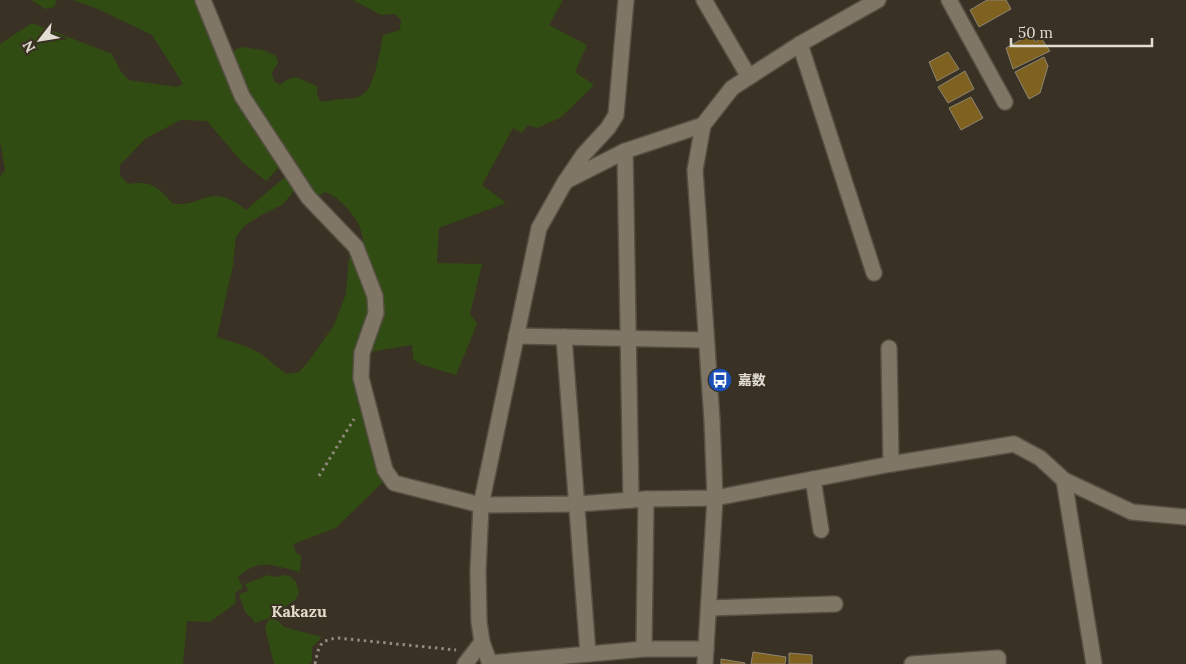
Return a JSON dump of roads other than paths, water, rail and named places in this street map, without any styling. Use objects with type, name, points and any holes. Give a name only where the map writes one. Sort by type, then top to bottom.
[{"type":"street","points":[[203,0],[242,96],[308,197],[356,247],[376,296],[376,313],[362,353],[361,378],[385,470],[394,483],[481,505],[578,504],[638,499],[715,498],[891,464],[1014,444],[1040,458],[1064,480],[1132,512],[1186,517]]},
{"type":"street","points":[[626,0],[616,115],[608,128],[584,154],[565,182],[539,228],[481,505],[478,571],[479,622],[474,653],[490,664],[588,654],[626,657],[644,649],[705,656],[715,498],[712,420],[695,170],[704,125],[732,88],[800,44],[878,0]]},
{"type":"street","points":[[704,0],[749,77]]},
{"type":"street","points":[[949,0],[1005,102]]},
{"type":"street","points":[[800,44],[874,272]]},
{"type":"street","points":[[565,182],[625,151],[704,125]]},
{"type":"street","points":[[625,151],[628,338],[638,499],[644,649]]},
{"type":"street","points":[[516,336],[706,340]]},
{"type":"street","points":[[564,337],[588,654]]},
{"type":"street","points":[[889,348],[891,464]]},
{"type":"street","points":[[813,479],[821,530]]},
{"type":"street","points":[[1064,480],[1094,664]]},
{"type":"street","points":[[709,608],[835,604]]},
{"type":"street","points":[[912,664],[998,658],[998,664]]},
{"type":"place","name":"嘉数","points":[[720,380]]},
{"type":"district","name":"Kakazu","points":[[299,611]]}]
